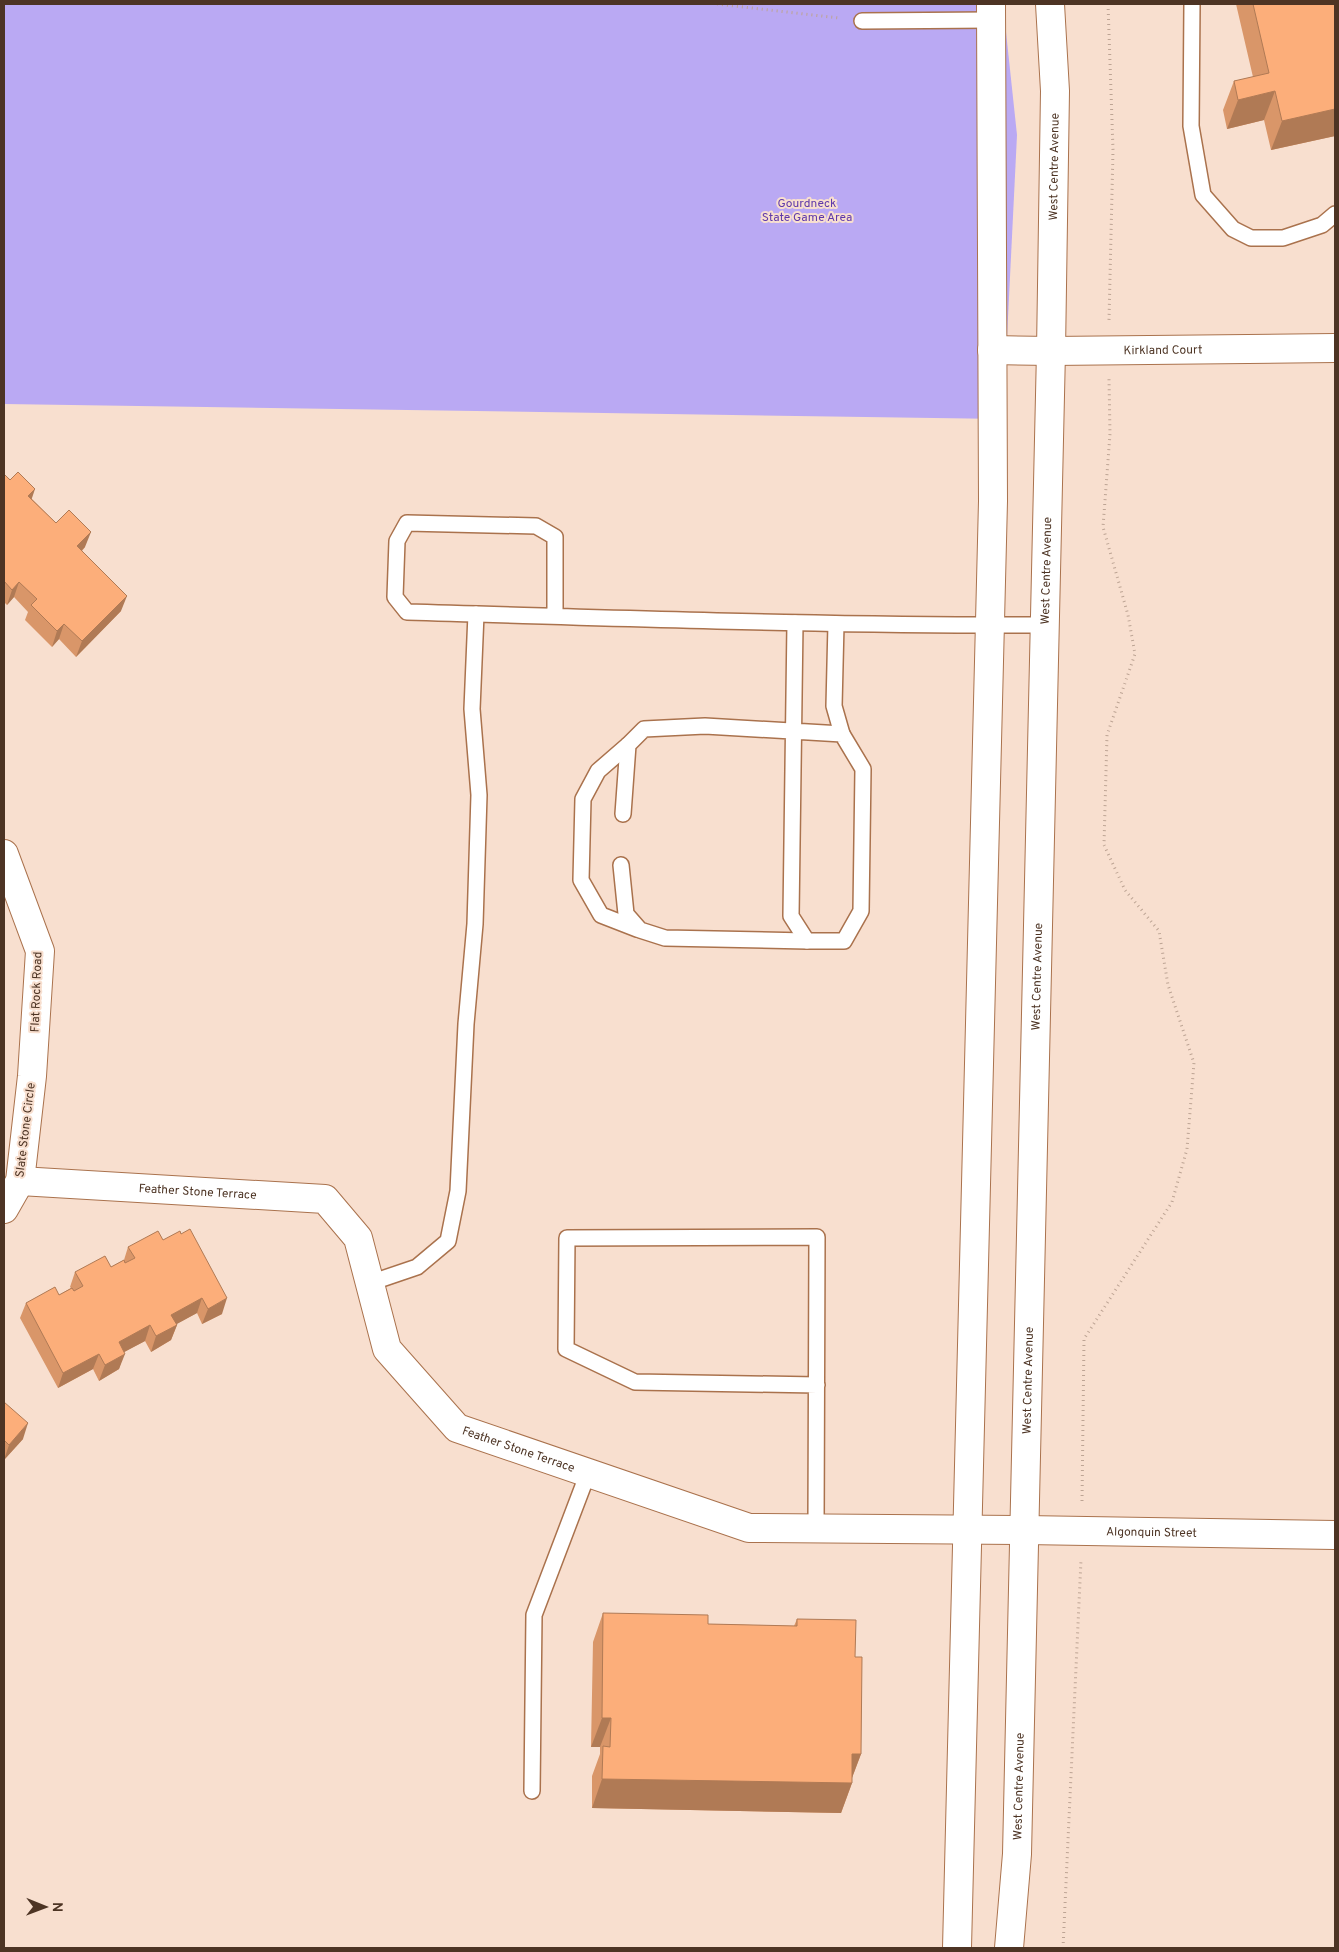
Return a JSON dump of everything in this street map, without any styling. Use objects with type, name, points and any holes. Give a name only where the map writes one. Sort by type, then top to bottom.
[{"type":"main road","name":"West Centre Avenue","points":[[1009,1948],[1017,1854],[1051,351],[1055,91],[1050,4]]},
{"type":"main road","points":[[957,1948],[993,501],[991,12]]},
{"type":"main road","name":"Kirkland Court","points":[[992,350],[1108,351],[1335,348]]},
{"type":"main road","name":"Flat Rock Road","points":[[4,854],[40,951],[32,1076]]},
{"type":"main road","name":"Slate Stone Circle","points":[[4,1209],[20,1181],[32,1076]]},
{"type":"main road","name":"Feather Stone Terrace","points":[[20,1181],[325,1200],[358,1238],[387,1349],[457,1428],[749,1528],[967,1530]]},
{"type":"main road","name":"Algonquin Street","points":[[967,1530],[1335,1534]]},
{"type":"lane","points":[[1192,4],[1191,126],[1203,195],[1232,229],[1251,238],[1283,238],[1322,225],[1335,214]]},
{"type":"lane","points":[[862,21],[991,12]]},
{"type":"lane","points":[[555,616],[555,537],[536,526],[407,523],[397,541],[395,597],[407,612],[836,624],[1045,625]]},
{"type":"lane","points":[[370,1283],[417,1267],[448,1241],[458,1191],[466,1024],[475,924],[479,795],[472,709],[476,614]]},
{"type":"lane","points":[[795,623],[791,916],[807,941]]},
{"type":"lane","points":[[836,624],[834,706],[842,734],[863,769],[860,911],[844,941],[665,938],[601,914],[581,880],[583,799],[598,771],[644,729],[705,726],[842,734]]},
{"type":"lane","points":[[623,814],[628,745]]},
{"type":"lane","points":[[621,865],[626,914],[640,930]]},
{"type":"lane","points":[[816,1529],[817,1385],[817,1237],[567,1238],[566,1349],[635,1382],[817,1385]]},
{"type":"lane","points":[[532,1791],[534,1614],[588,1473]]},
{"type":"path","points":[[717,4],[862,21]]},
{"type":"path","points":[[1063,1948],[1082,1531],[1084,1339],[1172,1202],[1188,1149],[1194,1063],[1168,985],[1159,931],[1126,890],[1104,845],[1107,735],[1135,654],[1128,615],[1103,527],[1110,434],[1108,351],[1113,150],[1108,4]]},
{"type":"green space","name":"Gourdneck State Game Area","points":[[4,4],[1003,4],[1017,135],[1003,419],[4,404]]},
{"type":"building","points":[[1253,4],[1335,4],[1335,109],[1282,121],[1275,91],[1238,100],[1234,81],[1269,73]]},
{"type":"building","points":[[18,472],[35,489],[28,496],[56,523],[69,510],[91,532],[77,546],[127,596],[82,641],[64,624],[57,631],[31,605],[37,599],[19,582],[12,590],[4,581],[4,474],[10,480]]},
{"type":"building","points":[[190,1229],[227,1298],[208,1309],[202,1298],[171,1315],[177,1325],[156,1336],[150,1325],[119,1342],[125,1354],[105,1365],[99,1354],[63,1373],[26,1303],[55,1287],[59,1295],[72,1288],[74,1291],[83,1286],[75,1272],[105,1256],[111,1267],[124,1260],[125,1263],[135,1258],[128,1247],[158,1231],[163,1240],[180,1231],[181,1234]]},
{"type":"building","points":[[4,1402],[28,1423],[9,1445],[4,1440]]},
{"type":"building","points":[[603,1613],[708,1615],[708,1624],[797,1626],[797,1619],[856,1620],[855,1657],[862,1657],[861,1754],[852,1754],[852,1783],[602,1779],[603,1746],[610,1747],[611,1718],[602,1718]]}]
